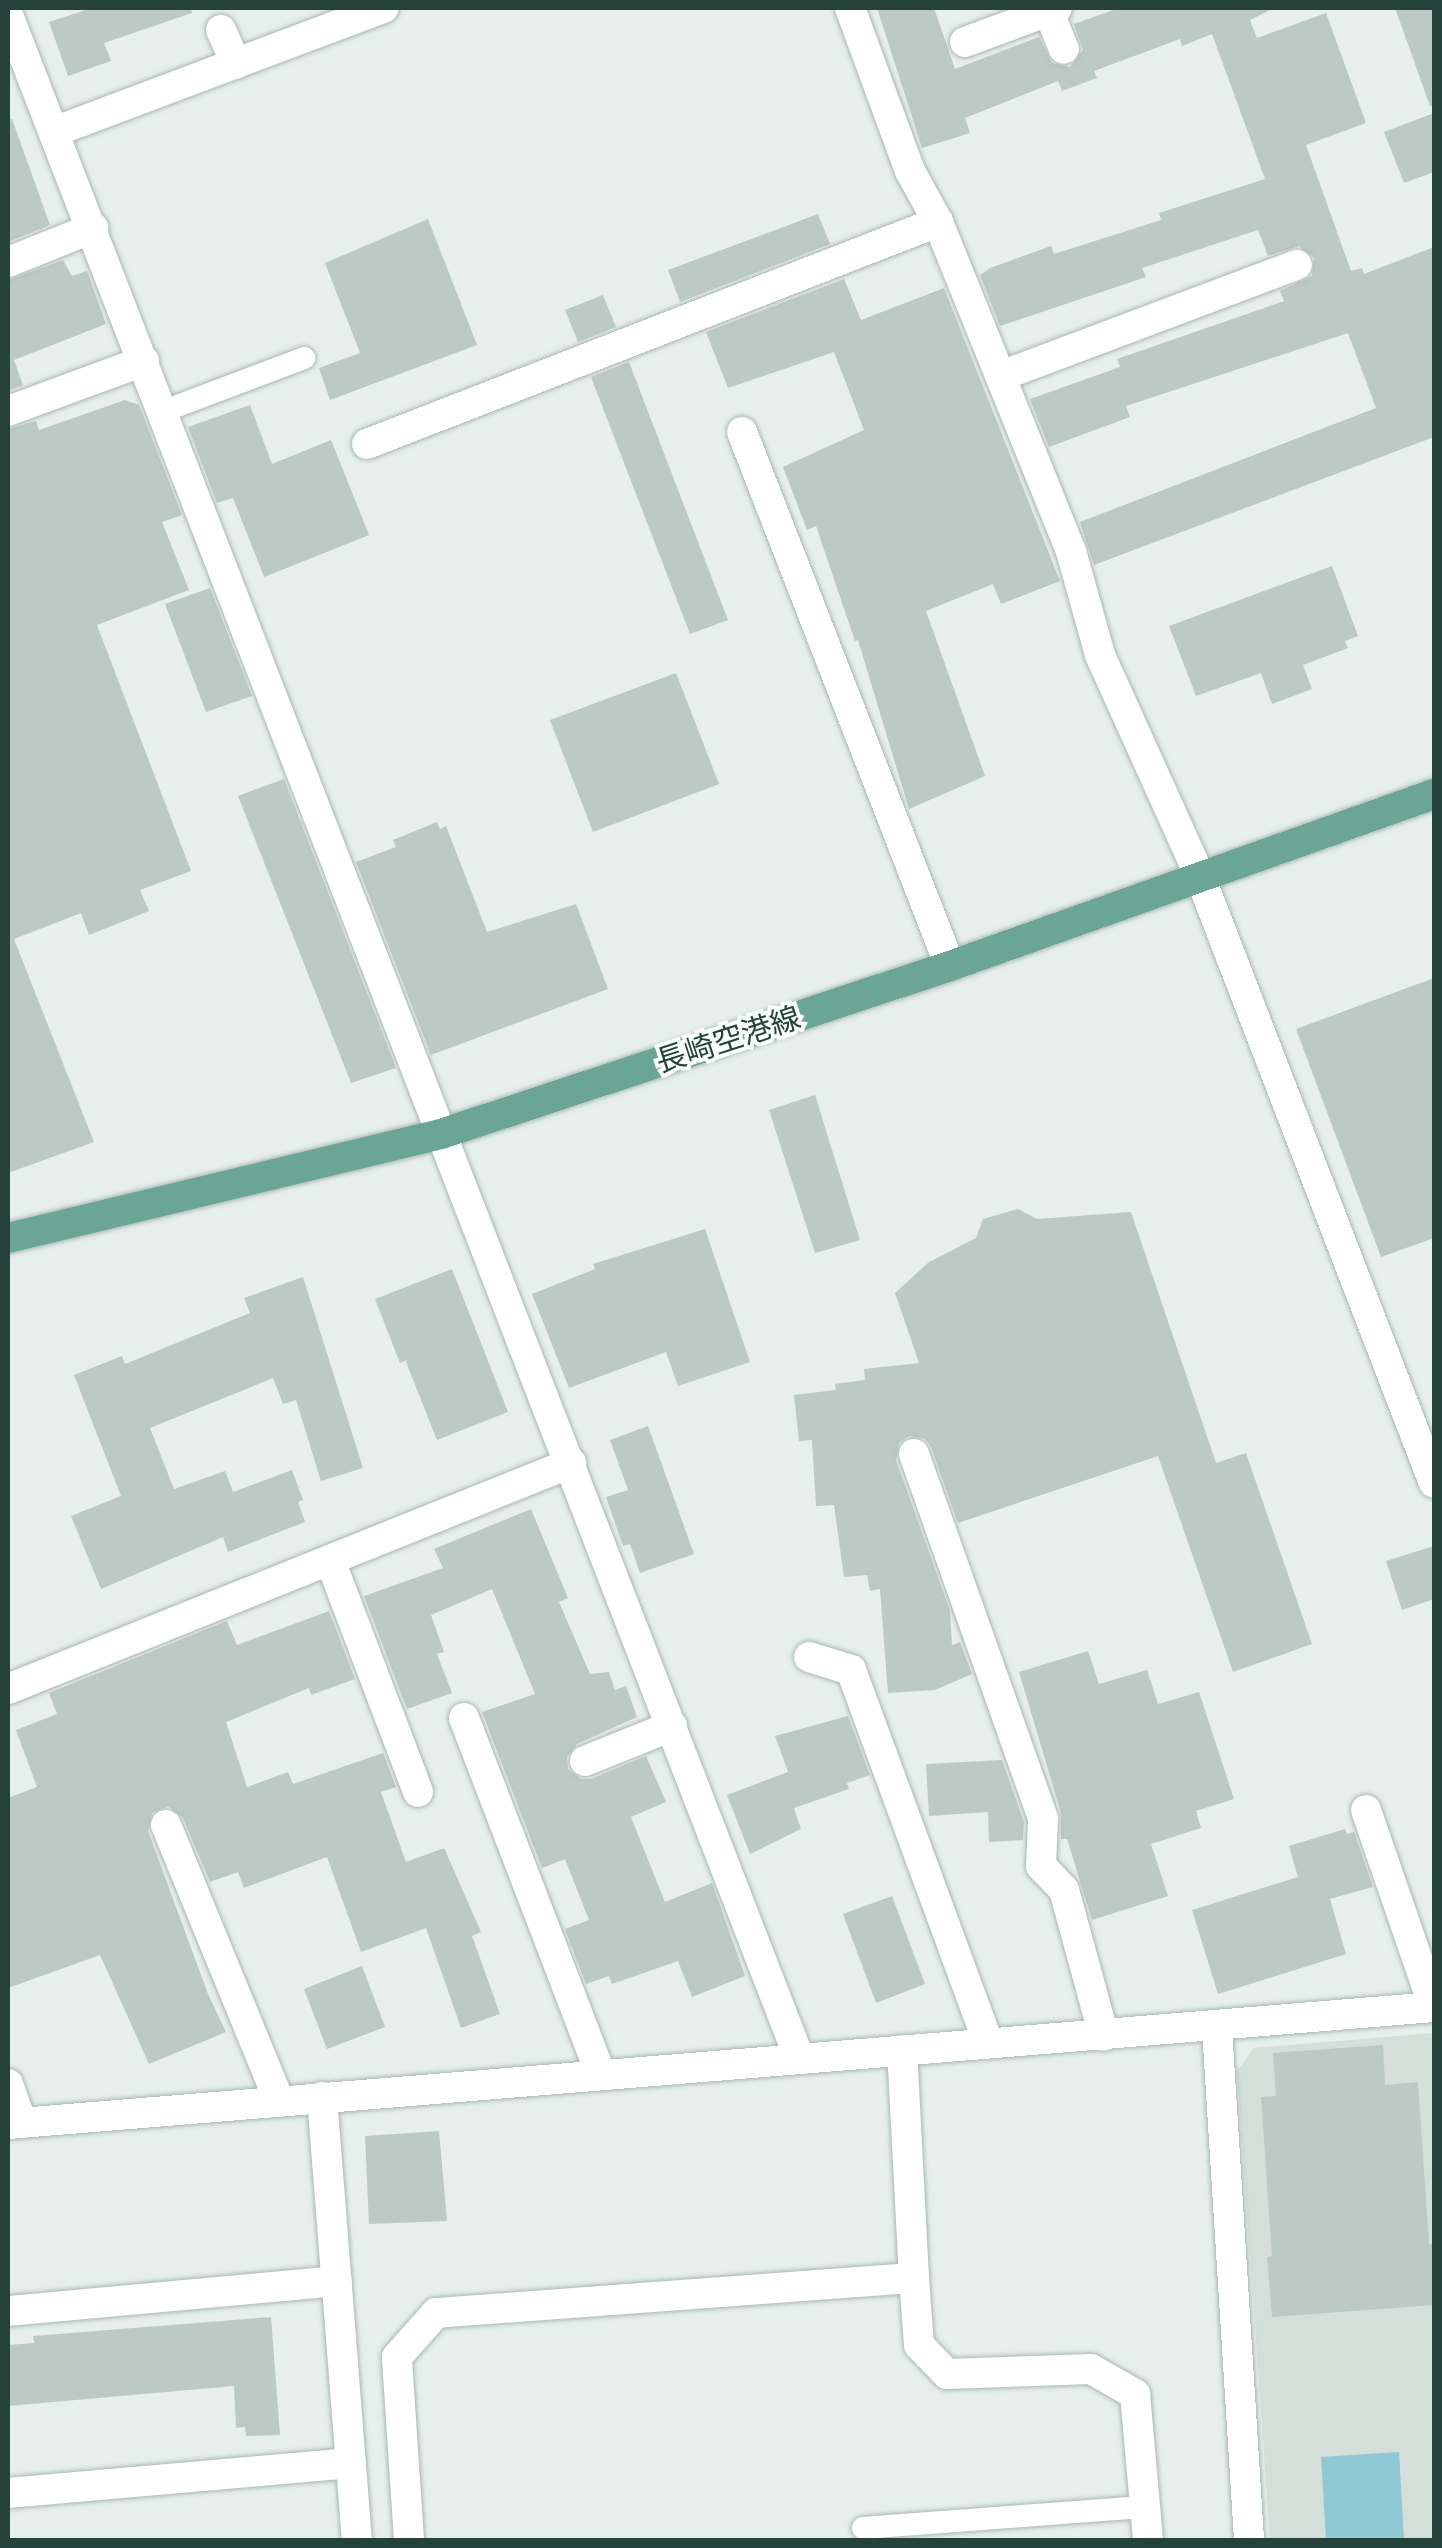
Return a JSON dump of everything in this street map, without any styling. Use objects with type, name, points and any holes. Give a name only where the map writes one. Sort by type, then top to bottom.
[{"type":"main road","name":"長崎空港線","points":[[8,1238],[444,1133],[950,966],[1434,794]]},
{"type":"street","points":[[56,131],[384,8]]},
{"type":"street","points":[[850,8],[910,171],[938,222],[1071,551],[1100,655],[1201,879],[1428,1448],[1434,1483]]},
{"type":"street","points":[[966,42],[1051,9],[1064,49]]},
{"type":"street","points":[[8,15],[799,2057]]},
{"type":"street","points":[[220,30],[236,64]]},
{"type":"street","points":[[367,444],[938,222]]},
{"type":"street","points":[[8,262],[93,228]]},
{"type":"street","points":[[1001,376],[1297,266]]},
{"type":"street","points":[[8,411],[144,361]]},
{"type":"street","points":[[742,432],[950,966]]},
{"type":"street","points":[[914,1454],[1043,1820],[1041,1866],[1064,1890],[1104,2036]]},
{"type":"street","points":[[8,1690],[571,1463]]},
{"type":"street","points":[[330,1560],[418,1792]]},
{"type":"street","points":[[809,1658],[851,1670],[988,2042]]},
{"type":"street","points":[[464,1718],[601,2074]]},
{"type":"street","points":[[586,1761],[672,1726]]},
{"type":"street","points":[[8,2084],[15,2124],[799,2057],[1216,2028],[1434,2007],[1366,1810]]},
{"type":"street","points":[[166,1825],[279,2101]]},
{"type":"street","points":[[1216,2028],[1250,2540]]},
{"type":"street","points":[[902,2050],[919,2344],[948,2374],[1091,2370],[1135,2394],[1148,2540]]},
{"type":"street","points":[[322,2097],[356,2540]]},
{"type":"street","points":[[409,2540],[397,2358],[436,2313],[914,2278]]},
{"type":"street","points":[[8,2311],[337,2281]]},
{"type":"street","points":[[8,2493],[350,2462]]},
{"type":"lane","points":[[164,411],[304,358]]},
{"type":"lane","points":[[863,2528],[1145,2507]]},
{"type":"shaded area","points":[[1434,2033],[1434,2540],[1270,2540],[1237,2071],[1254,2048]]},
{"type":"water","points":[[1399,2452],[1404,2540],[1326,2540],[1321,2457]]},
{"type":"building","points":[[92,8],[191,8],[192,13],[104,43],[111,61],[68,76],[49,22]]},
{"type":"building","points":[[877,8],[934,8],[955,69],[1039,37],[1052,63],[1070,67],[1083,50],[1074,24],[1119,8],[1274,8],[1250,20],[1257,38],[1326,13],[1366,123],[1306,145],[1351,271],[1362,268],[1364,274],[1434,247],[1434,437],[1094,565],[1080,522],[1376,408],[1348,333],[1126,406],[1130,417],[1049,447],[1030,399],[1120,367],[1117,359],[1284,301],[1280,291],[1312,276],[1314,258],[1299,246],[1268,256],[1258,230],[1142,268],[1146,277],[1000,326],[980,275],[990,268],[1051,246],[1054,254],[1161,220],[1159,213],[1265,179],[1212,34],[1182,46],[1180,39],[1094,71],[1097,78],[1062,91],[1058,81],[965,118],[970,133],[922,148]]},
{"type":"building","points":[[1395,8],[1434,8],[1434,105],[1430,106]]},
{"type":"building","points":[[1434,113],[1434,172],[1404,183],[1384,132]]},
{"type":"building","points":[[12,119],[50,225],[8,242],[8,120]]},
{"type":"building","points":[[818,214],[830,244],[680,302],[668,270]]},
{"type":"building","points":[[428,219],[477,345],[330,400],[319,368],[360,353],[325,263]]},
{"type":"building","points":[[63,260],[72,276],[87,271],[106,324],[14,360],[23,385],[8,391],[8,280]]},
{"type":"building","points":[[844,279],[861,320],[944,288],[1060,581],[1001,604],[993,584],[926,611],[985,776],[909,809],[858,640],[855,641],[816,526],[807,530],[783,467],[864,430],[834,352],[728,388],[706,332]]},
{"type":"building","points":[[603,295],[616,327],[578,342],[565,310]]},
{"type":"building","points":[[629,362],[728,620],[690,634],[591,377]]},
{"type":"building","points":[[125,400],[139,405],[182,515],[162,522],[189,590],[97,625],[191,871],[140,890],[149,911],[89,935],[81,913],[14,939],[94,1142],[8,1173],[8,429],[36,421],[39,430]]},
{"type":"building","points":[[250,405],[272,464],[331,440],[369,535],[264,577],[233,498],[217,503],[188,427]]},
{"type":"building","points":[[1332,566],[1358,636],[1345,641],[1348,648],[1303,665],[1312,689],[1272,704],[1261,673],[1196,696],[1169,626]]},
{"type":"building","points":[[210,588],[252,696],[206,712],[165,604]]},
{"type":"building","points":[[676,673],[719,784],[593,832],[550,720]]},
{"type":"building","points":[[284,779],[396,1068],[351,1083],[238,796]]},
{"type":"building","points":[[437,822],[440,829],[446,826],[487,932],[576,904],[608,989],[431,1055],[356,862],[396,847],[393,840]]},
{"type":"building","points":[[1434,978],[1434,1238],[1381,1257],[1296,1029]]},
{"type":"building","points":[[815,1095],[860,1240],[815,1253],[769,1110]]},
{"type":"building","points":[[1018,1209],[1037,1219],[1131,1212],[1216,1463],[1246,1453],[1312,1644],[1233,1672],[1158,1456],[958,1523],[931,1447],[925,1439],[909,1436],[899,1443],[896,1460],[950,1611],[952,1645],[960,1642],[972,1674],[935,1690],[888,1693],[880,1589],[870,1591],[867,1575],[844,1577],[834,1505],[816,1506],[812,1440],[799,1441],[794,1395],[836,1390],[835,1384],[865,1380],[864,1369],[919,1363],[895,1293],[929,1262],[976,1238],[983,1219]]},
{"type":"building","points":[[705,1229],[750,1362],[678,1386],[666,1352],[569,1388],[532,1294],[595,1269],[593,1264]]},
{"type":"building","points":[[452,1269],[508,1412],[437,1440],[406,1360],[400,1363],[375,1299]]},
{"type":"building","points":[[303,1277],[363,1468],[321,1481],[296,1400],[283,1404],[273,1378],[150,1428],[174,1489],[225,1471],[233,1492],[292,1470],[303,1500],[298,1502],[305,1522],[228,1552],[223,1537],[101,1589],[71,1516],[121,1496],[74,1375],[122,1356],[125,1364],[250,1313],[244,1298]]},
{"type":"building","points":[[648,1426],[694,1554],[640,1573],[630,1544],[623,1546],[606,1497],[628,1490],[610,1440]]},
{"type":"building","points":[[531,1509],[568,1598],[559,1602],[590,1674],[609,1672],[615,1690],[626,1686],[637,1717],[577,1744],[567,1757],[568,1769],[581,1779],[591,1779],[646,1756],[666,1802],[631,1817],[665,1902],[712,1883],[745,1976],[692,1997],[678,1961],[612,1984],[609,1976],[586,1984],[565,1929],[589,1920],[565,1859],[542,1868],[482,1712],[535,1694],[492,1589],[431,1615],[444,1652],[437,1654],[452,1693],[407,1709],[364,1596],[443,1568],[434,1549]]},
{"type":"building","points":[[1434,1546],[1434,1599],[1402,1610],[1386,1561]]},
{"type":"building","points":[[329,1611],[355,1679],[311,1695],[309,1688],[226,1722],[247,1787],[288,1772],[293,1784],[383,1753],[396,1787],[381,1792],[406,1862],[444,1848],[481,1932],[472,1936],[500,2014],[461,2028],[426,1928],[361,1952],[327,1857],[244,1888],[238,1872],[210,1882],[183,1818],[168,1806],[152,1813],[148,1831],[208,1994],[226,2032],[149,2064],[100,1955],[8,1988],[8,1798],[37,1787],[16,1730],[57,1714],[49,1693],[227,1621],[237,1645]]},
{"type":"building","points":[[1088,1651],[1099,1684],[1147,1670],[1158,1704],[1199,1692],[1234,1799],[1196,1811],[1201,1828],[1151,1844],[1168,1896],[1092,1920],[1067,1839],[1061,1839],[1061,1813],[1019,1672]]},
{"type":"building","points":[[848,1716],[870,1775],[847,1783],[849,1789],[794,1808],[801,1829],[750,1854],[727,1795],[788,1772],[775,1736]]},
{"type":"building","points":[[1002,1760],[1024,1822],[1023,1840],[989,1842],[988,1812],[929,1816],[926,1764]]},
{"type":"building","points":[[1345,1829],[1347,1834],[1354,1832],[1373,1887],[1330,1899],[1346,1954],[1218,1994],[1192,1910],[1298,1877],[1289,1846]]},
{"type":"building","points":[[892,1896],[925,1984],[876,2003],[843,1914]]},
{"type":"building","points":[[362,1966],[385,2027],[327,2049],[304,1989]]},
{"type":"building","points":[[1383,2045],[1385,2085],[1418,2082],[1429,2244],[1434,2244],[1434,2305],[1272,2317],[1267,2257],[1272,2256],[1261,2097],[1276,2096],[1273,2053]]},
{"type":"building","points":[[439,2131],[447,2221],[369,2224],[365,2136]]},
{"type":"building","points":[[271,2317],[280,2435],[246,2436],[245,2427],[236,2428],[234,2386],[8,2406],[8,2345],[34,2343],[33,2336]]}]
